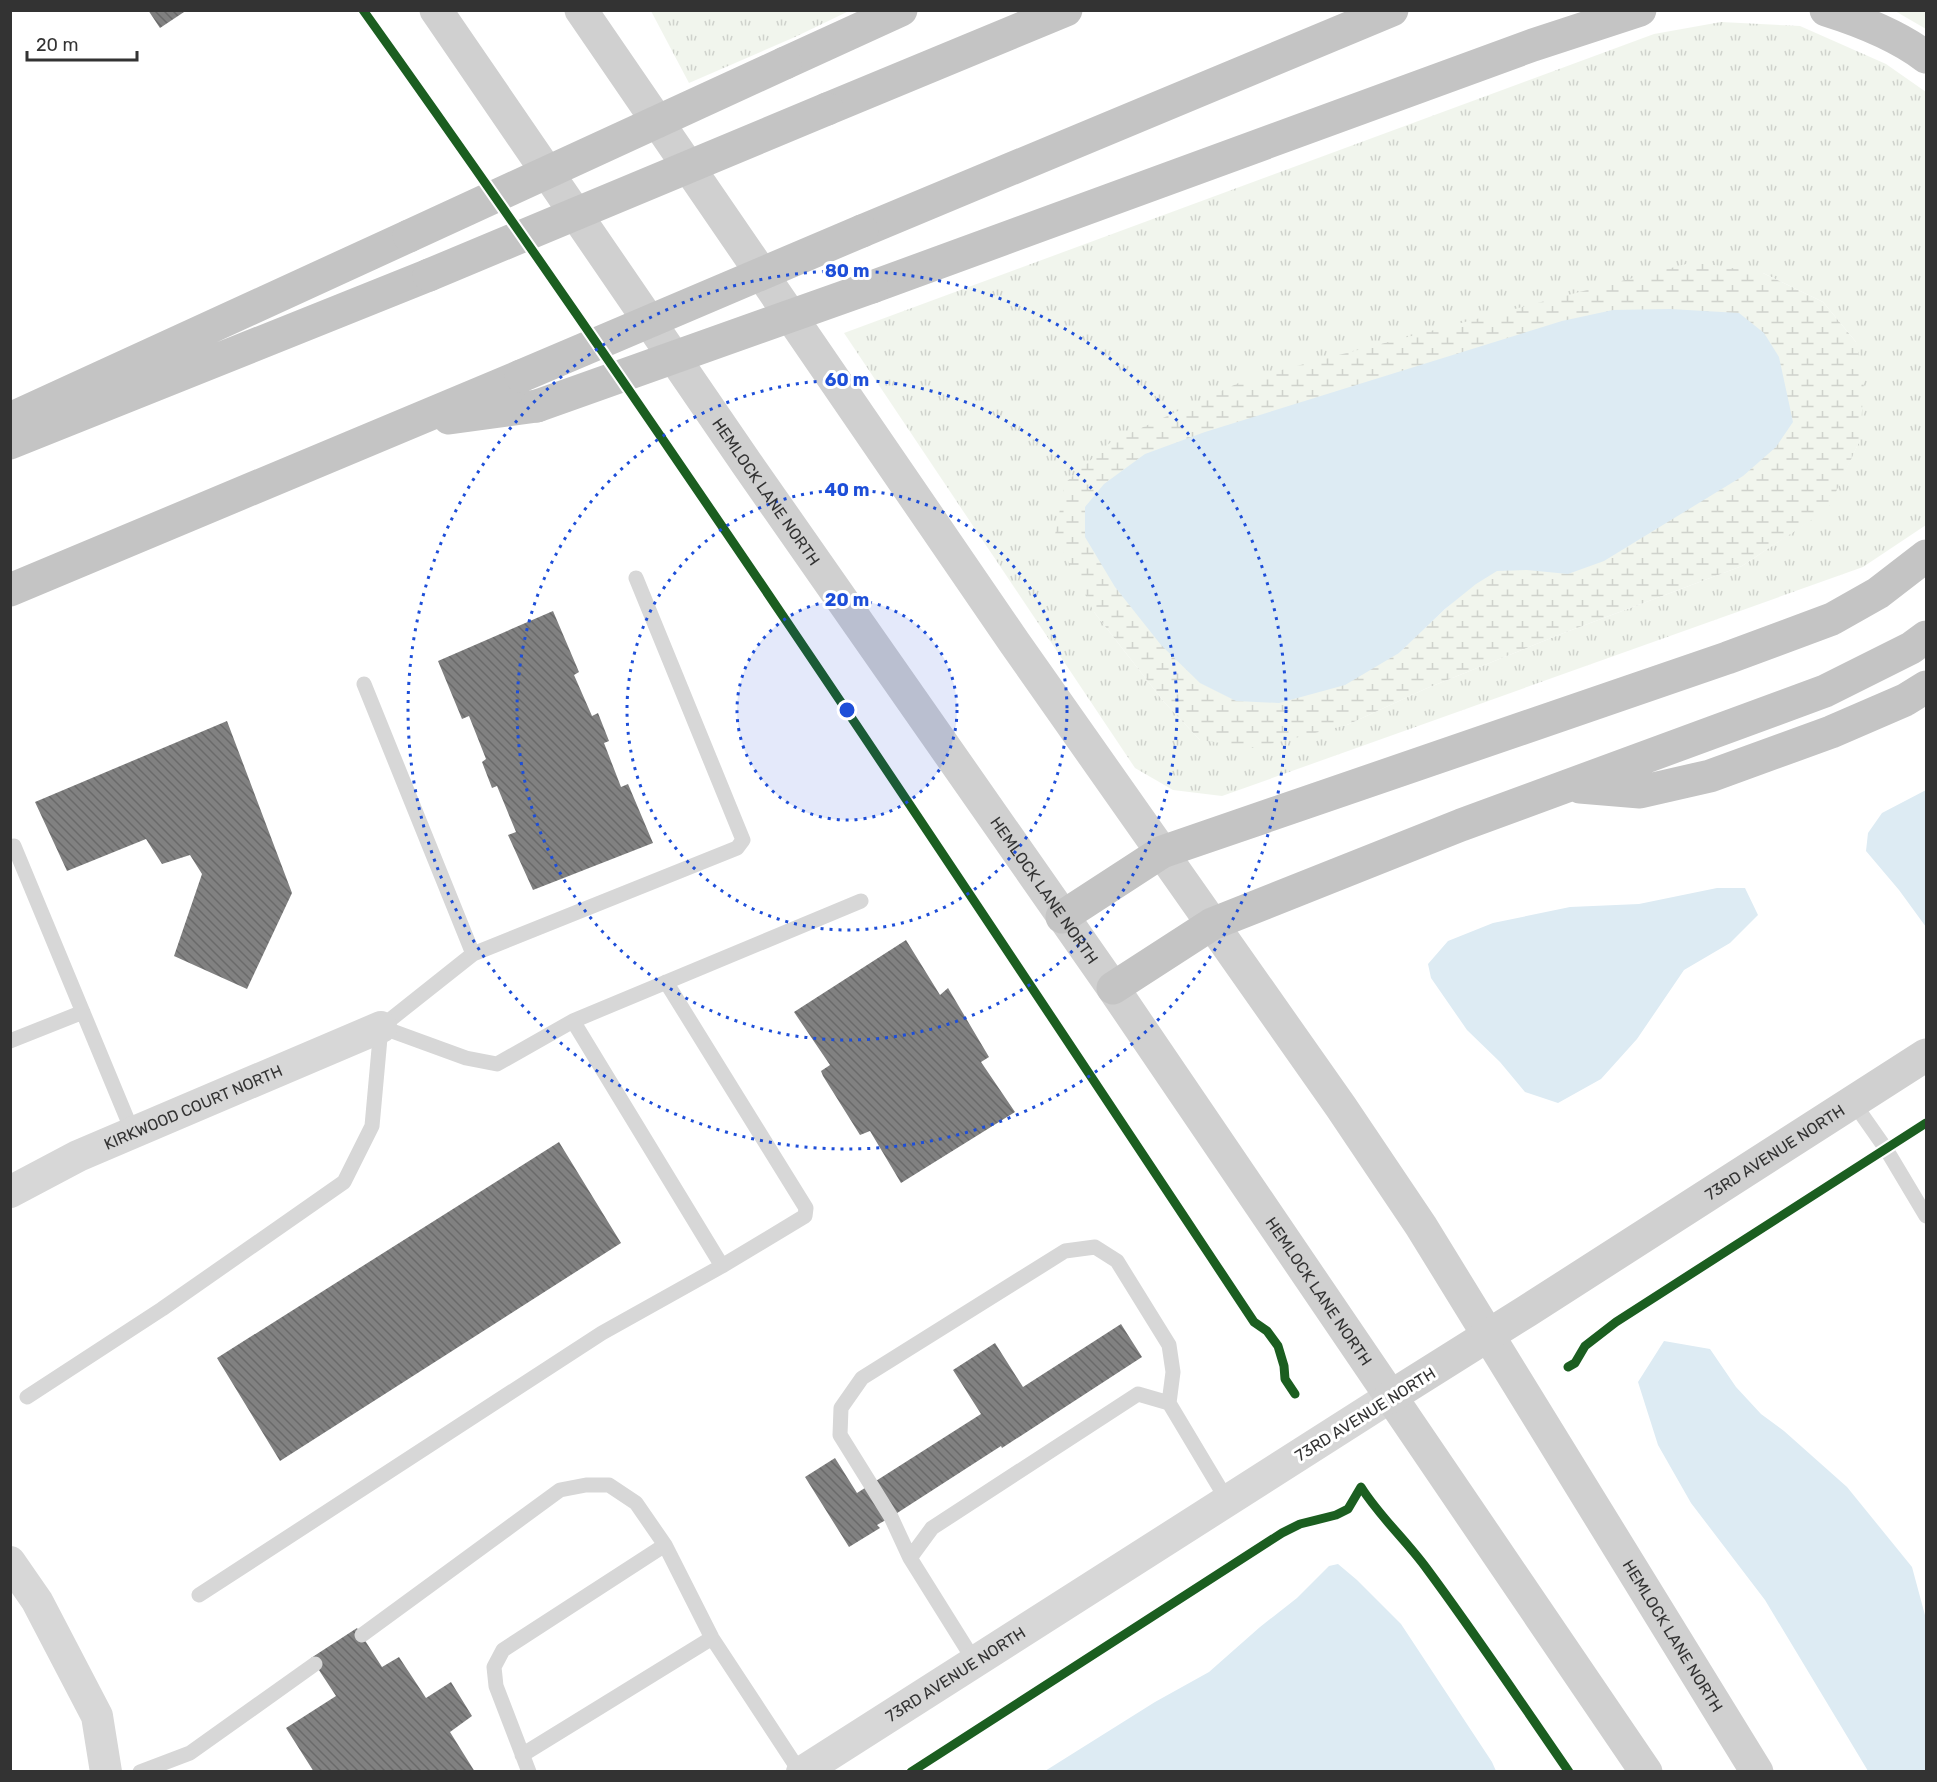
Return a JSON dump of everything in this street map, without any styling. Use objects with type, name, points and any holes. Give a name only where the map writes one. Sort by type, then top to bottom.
[{"type":"highway","points":[[10,419],[901,10]]},
{"type":"highway","points":[[10,443],[429,275],[1066,10]]},
{"type":"highway","points":[[10,590],[1392,10]]},
{"type":"highway","points":[[408,423],[537,406],[1533,45],[1640,10]]},
{"type":"highway","points":[[1826,10],[1881,31],[1915,48],[1926,57]]},
{"type":"highway","points":[[1062,916],[1162,852],[1832,619],[1878,593],[1926,555]]},
{"type":"highway","points":[[1113,988],[1212,924],[1450,829],[1826,691],[1911,648],[1926,637]]},
{"type":"highway","points":[[1569,786],[1640,792],[1710,776],[1831,732],[1905,700],[1926,687]]},
{"type":"main road","name":"HEMLOCK LANE NORTH","points":[[436,10],[740,454],[1113,988],[1646,1772]]},
{"type":"main road","name":"HEMLOCK LANE NORTH","points":[[581,10],[882,451],[1421,1226],[1757,1772]]},
{"type":"main road","name":"73RD AVENUE NORTH","points":[[1390,1397],[1926,1055]]},
{"type":"street","name":"KIRKWOOD COURT NORTH","points":[[10,1192],[78,1156],[381,1027]]},
{"type":"street","name":"73RD AVENUE NORTH","points":[[801,1772],[1390,1397]]},
{"type":"street","points":[[10,1562],[38,1601],[97,1716],[106,1772]]},
{"type":"lane","points":[[27,1397],[162,1309],[344,1182],[372,1126],[381,1027],[472,954],[737,848],[743,840],[636,578]]},
{"type":"lane","points":[[364,684],[472,954]]},
{"type":"lane","points":[[10,847],[14,846],[133,1133]]},
{"type":"lane","points":[[381,1027],[465,1058],[497,1064],[573,1021],[861,901]]},
{"type":"lane","points":[[199,1595],[602,1334],[722,1266],[804,1216],[806,1208],[666,982]]},
{"type":"lane","points":[[10,1041],[83,1012]]},
{"type":"lane","points":[[573,1021],[722,1266]]},
{"type":"lane","points":[[1853,1102],[1886,1149],[1926,1216]]},
{"type":"lane","points":[[975,1662],[910,1558],[891,1516],[840,1435],[841,1408],[861,1378],[1065,1251],[1095,1247],[1117,1261],[1169,1345],[1173,1372],[1169,1403],[1227,1500]]},
{"type":"lane","points":[[910,1558],[932,1528],[1138,1394],[1169,1403]]},
{"type":"lane","points":[[362,1635],[560,1490],[586,1485],[609,1485],[636,1503],[651,1524],[665,1545],[712,1638],[801,1772]]},
{"type":"lane","points":[[529,1772],[496,1686],[494,1667],[503,1650],[665,1545]]},
{"type":"lane","points":[[522,1755],[712,1638]]},
{"type":"lane","points":[[140,1772],[189,1753],[315,1664]]},
{"type":"green space","points":[[651,11],[849,11],[689,83]]},
{"type":"green space","points":[[1895,11],[1926,11],[1926,29]]},
{"type":"green space","points":[[1721,22],[1800,26],[1886,64],[1926,92],[1926,525],[1863,567],[1222,796],[1173,790],[1135,768],[844,333],[1654,34]],"holes":[[[1763,273],[1823,302],[1856,342],[1860,440],[1827,509],[1742,566],[1561,634],[1425,689],[1347,725],[1200,740],[1164,702],[1094,612]]]},
{"type":"green space","points":[[1694,262],[1763,273],[1823,302],[1856,342],[1864,381],[1860,440],[1828,509],[1742,566],[1561,634],[1425,689],[1347,725],[1255,748],[1200,740],[1164,702],[1094,612],[1055,535],[1065,483],[1111,442],[1247,379]],"holes":[[[1145,454],[1527,570],[1499,570],[1489,574],[1448,607],[1399,653],[1104,484]]]},
{"type":"shaded area","points":[[1670,309],[1739,313],[1764,333],[1779,357],[1793,422],[1776,447],[1743,476],[1604,561],[1568,574],[1527,570],[1497,571],[1476,584],[1445,609],[1399,653],[1345,685],[1279,703],[1236,701],[1200,683],[1161,645],[1115,587],[1085,537],[1085,507],[1104,484],[1145,454],[1205,432],[1562,321],[1613,310]]},
{"type":"shaded area","points":[[1926,790],[1926,927],[1866,851],[1868,833],[1882,813]]},
{"type":"shaded area","points":[[1717,888],[1745,888],[1758,915],[1730,943],[1684,970],[1637,1039],[1601,1079],[1558,1103],[1525,1092],[1500,1062],[1467,1030],[1431,978],[1428,964],[1448,941],[1493,923],[1570,907],[1639,904]]},
{"type":"shaded area","points":[[1664,1341],[1710,1349],[1736,1387],[1761,1414],[1784,1431],[1847,1487],[1912,1567],[1926,1619],[1926,1771],[1868,1771],[1765,1600],[1691,1503],[1658,1445],[1638,1382]]},
{"type":"shaded area","points":[[1338,1564],[1401,1624],[1496,1771],[1045,1771],[1155,1702],[1209,1672],[1297,1598],[1329,1566]]},
{"type":"building","points":[[148,10],[187,10],[160,28]]},
{"type":"building","points":[[553,611],[579,672],[574,675],[592,716],[598,713],[609,741],[604,743],[621,787],[628,784],[653,843],[533,890],[508,835],[516,832],[497,786],[492,788],[482,762],[486,759],[469,716],[462,719],[438,661]]},
{"type":"building","points":[[227,721],[292,893],[247,989],[174,956],[202,874],[190,855],[162,864],[146,839],[67,871],[35,802]]},
{"type":"building","points":[[906,940],[940,995],[948,988],[989,1057],[981,1062],[1015,1112],[901,1183],[870,1131],[860,1135],[823,1076],[821,1071],[830,1065],[794,1012]]},
{"type":"building","points":[[559,1142],[621,1243],[280,1461],[217,1358]]},
{"type":"building","points":[[1121,1324],[1142,1357],[1002,1448],[1001,1446],[877,1525],[880,1528],[849,1547],[805,1477],[835,1458],[857,1493],[981,1414],[953,1370],[995,1343],[1023,1387]]},
{"type":"building","points":[[357,1628],[382,1667],[399,1657],[426,1698],[451,1682],[472,1716],[450,1732],[475,1772],[314,1772],[286,1728],[336,1696],[311,1658]]},
{"type":"cycle path","points":[[363,10],[703,498],[1254,1322],[1267,1331],[1278,1346],[1285,1379],[1295,1394]]},
{"type":"cycle path","points":[[1568,1367],[1575,1363],[1585,1346],[1616,1322],[1926,1123]]},
{"type":"cycle path","points":[[911,1772],[1282,1533],[1300,1524],[1336,1515],[1348,1509],[1361,1487],[1419,1558],[1569,1772]]}]
